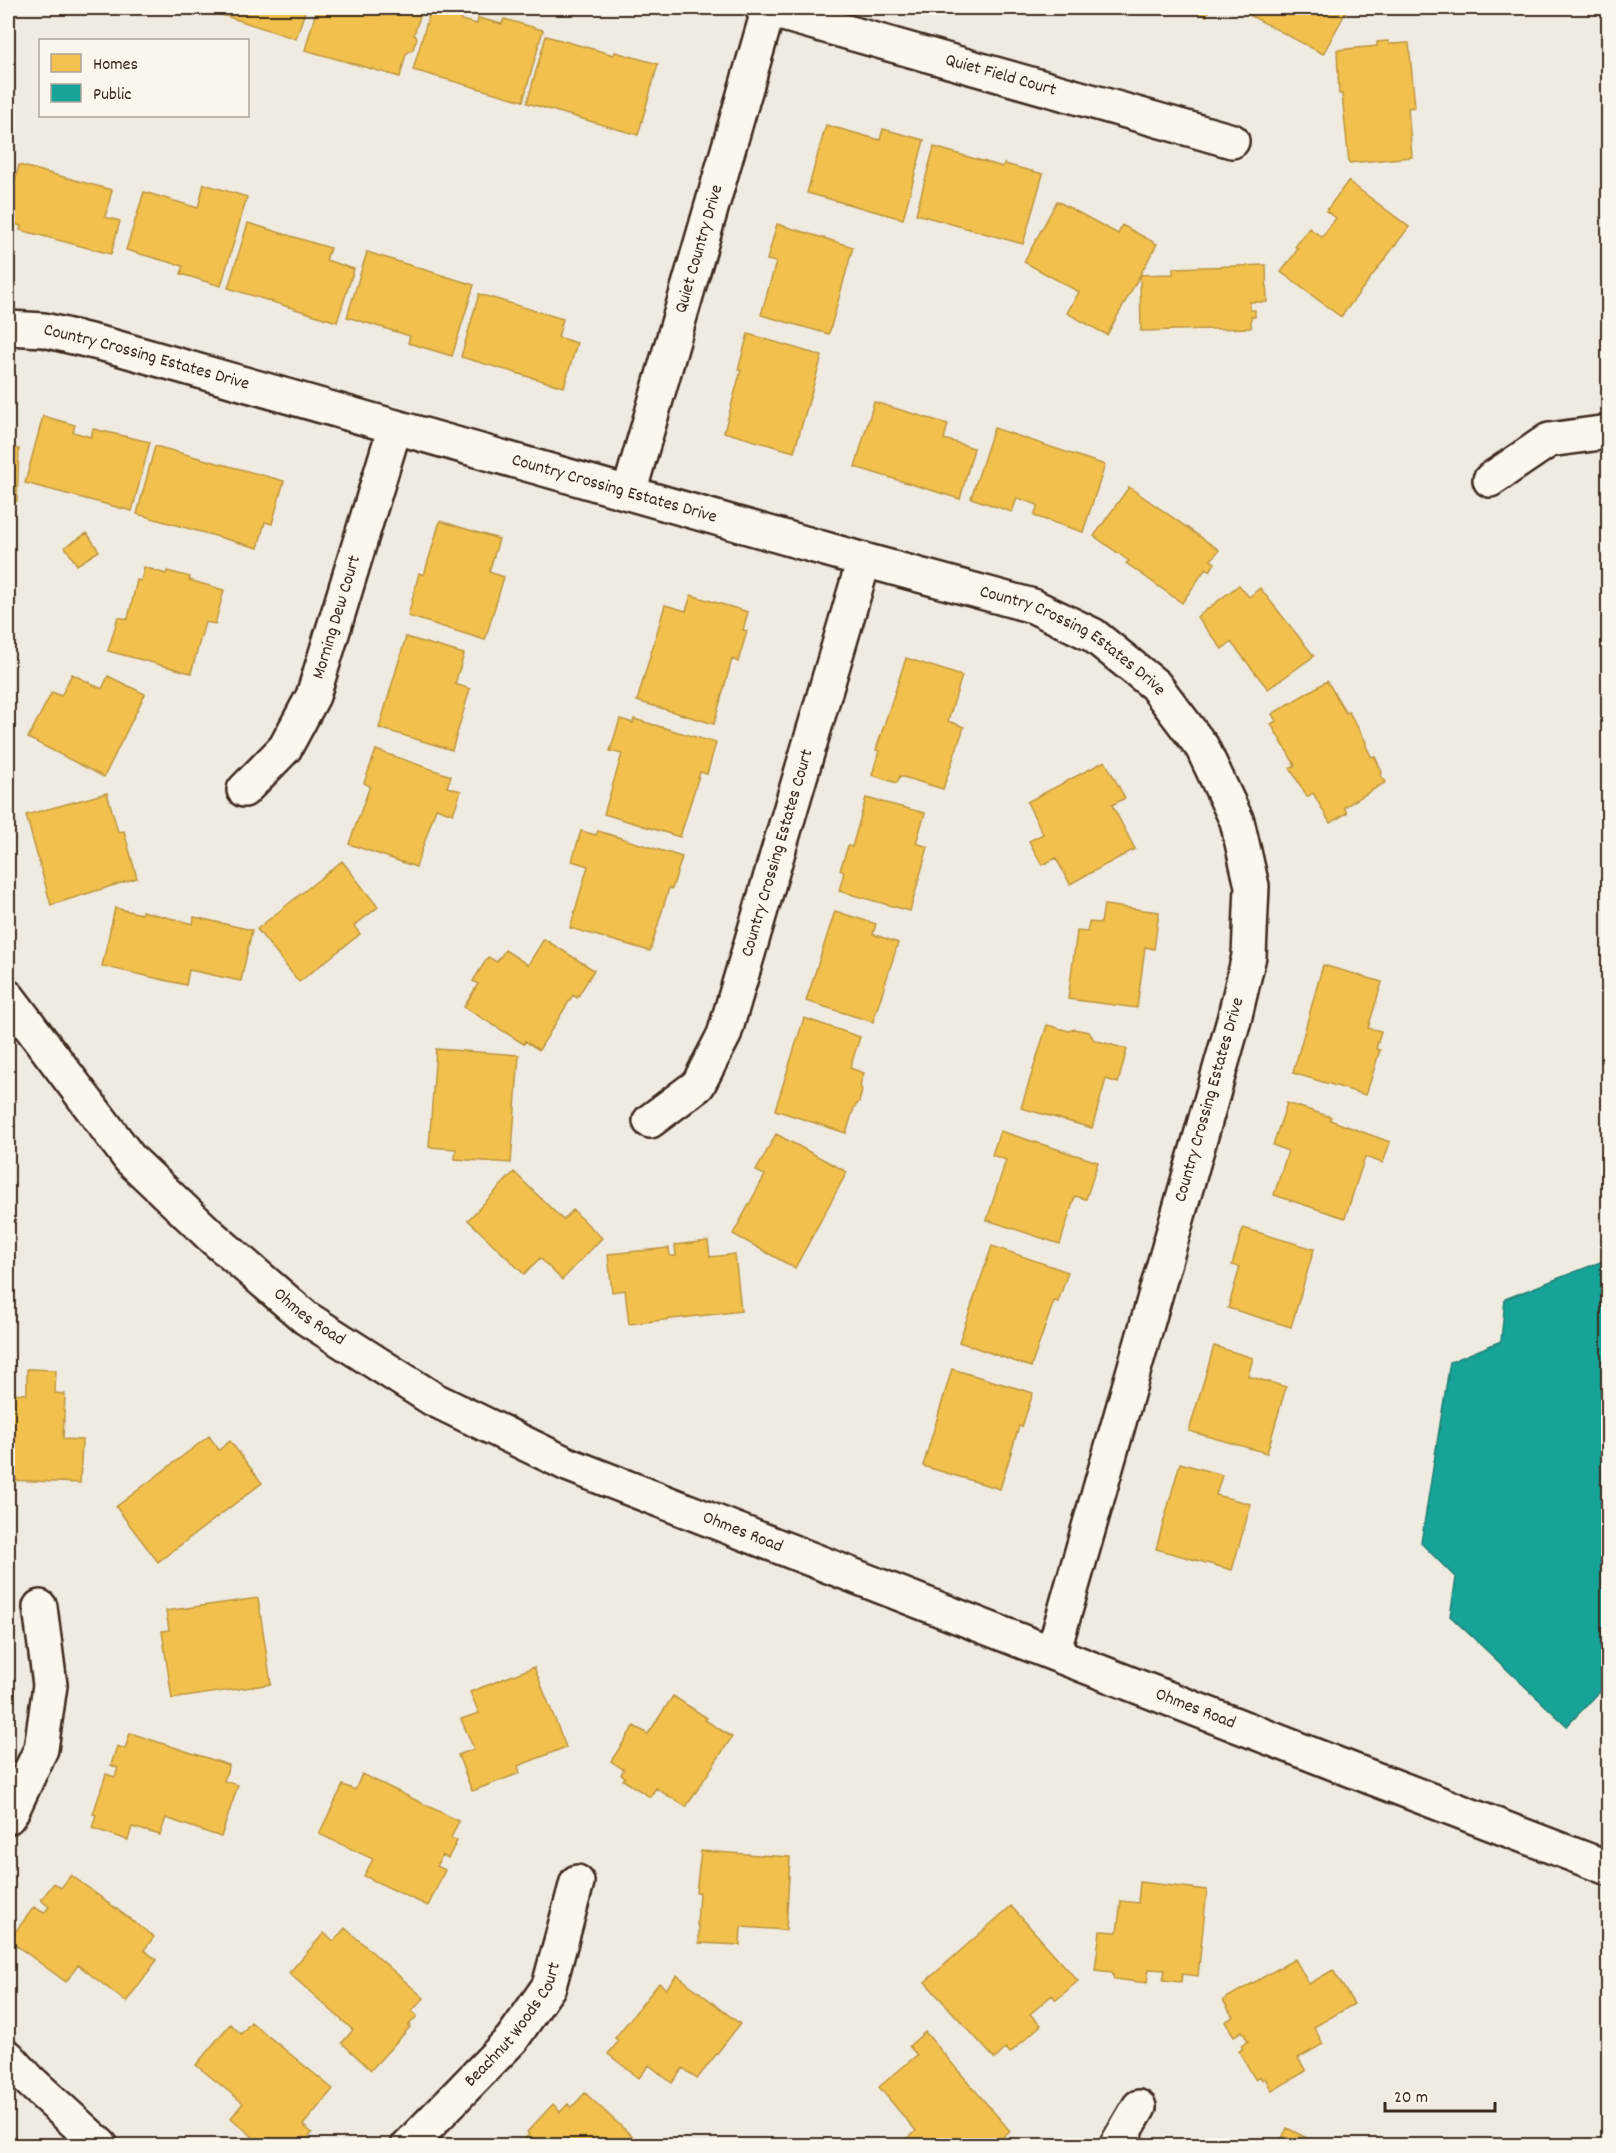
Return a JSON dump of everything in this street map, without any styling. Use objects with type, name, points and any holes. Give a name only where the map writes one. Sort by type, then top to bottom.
[{"type":"street","name":"Quiet Field Court","points":[[766,8],[1232,141]]},
{"type":"street","name":"Quiet Country Drive","points":[[629,492],[766,8]]},
{"type":"street","name":"Country Crossing Estates Drive","points":[[8,328],[44,330],[111,346],[1033,606],[1093,635],[1155,685],[1202,747],[1237,821],[1252,886],[1249,956],[1234,1020],[1053,1653]]},
{"type":"street","name":"Morning Dew Court","points":[[244,790],[285,748],[314,696],[395,427]]},
{"type":"street","points":[[1491,480],[1549,440],[1608,432]]},
{"type":"street","name":"Country Crossing Estates Court","points":[[650,1121],[698,1086],[724,1035],[864,560]]},
{"type":"street","name":"Ohmes Road","points":[[8,997],[130,1159],[211,1236],[306,1318],[433,1399],[567,1464],[1608,1868]]},
{"type":"street","points":[[8,1817],[41,1749],[50,1685],[40,1607]]},
{"type":"street","name":"Beachnut Woods Court","points":[[408,2145],[512,2039],[549,1986],[577,1882]]},
{"type":"street","points":[[8,2057],[30,2081],[101,2145]]},
{"type":"street","points":[[1116,2145],[1139,2107]]},
{"type":"building: Homes","points":[[201,8],[306,8],[296,39]]},
{"type":"building: Homes","points":[[317,8],[423,8],[414,34],[417,38],[413,49],[406,54],[400,77],[305,50]]},
{"type":"building: Homes","points":[[431,8],[442,8],[463,14],[461,20],[477,24],[478,18],[502,24],[504,19],[543,30],[523,101],[413,70]]},
{"type":"building: Homes","points":[[1175,8],[1209,8],[1207,16]]},
{"type":"building: Homes","points":[[1236,8],[1348,8],[1323,54]]},
{"type":"building: Homes","points":[[546,36],[614,55],[615,52],[658,64],[638,135],[527,103]]},
{"type":"building: Homes","points":[[1388,41],[1389,44],[1409,43],[1415,107],[1408,108],[1412,157],[1349,163],[1342,94],[1339,94],[1337,50],[1377,46],[1377,42]]},
{"type":"building: Homes","points":[[826,125],[880,140],[883,129],[924,140],[903,219],[807,193]]},
{"type":"building: Homes","points":[[934,147],[1003,167],[1004,164],[1043,174],[1023,244],[916,214]]},
{"type":"building: Homes","points":[[19,165],[112,190],[105,217],[120,221],[111,254],[20,230],[21,226],[8,222],[8,209]]},
{"type":"building: Homes","points":[[1348,181],[1409,227],[1341,317],[1281,272],[1298,249],[1295,247],[1309,228],[1322,237],[1336,218],[1326,211]]},
{"type":"building: Homes","points":[[204,184],[247,197],[221,286],[181,274],[183,266],[126,250],[144,192],[198,208]]},
{"type":"building: Homes","points":[[1057,201],[1118,234],[1122,225],[1157,244],[1107,335],[1067,313],[1079,292],[1024,262]]},
{"type":"building: Homes","points":[[248,223],[330,248],[326,260],[354,269],[337,322],[228,288]]},
{"type":"building: Homes","points":[[777,224],[853,247],[829,334],[761,315],[776,262],[767,260]]},
{"type":"building: Homes","points":[[367,252],[474,285],[452,356],[408,343],[410,336],[347,317]]},
{"type":"building: Homes","points":[[1266,265],[1267,302],[1250,302],[1250,310],[1255,310],[1255,317],[1251,317],[1251,328],[1141,331],[1140,275],[1173,274],[1173,268]]},
{"type":"building: Homes","points":[[479,294],[563,319],[558,337],[577,343],[564,387],[461,357]]},
{"type":"building: Homes","points":[[748,334],[822,356],[794,452],[724,432]]},
{"type":"building: Homes","points":[[874,402],[948,424],[944,439],[974,448],[960,499],[855,467]]},
{"type":"building: Homes","points":[[43,416],[75,425],[73,432],[91,437],[93,429],[150,442],[132,511],[25,483]]},
{"type":"building: Homes","points":[[994,428],[1105,465],[1083,532],[1034,516],[1038,505],[1017,498],[1012,512],[971,498]]},
{"type":"building: Homes","points":[[155,446],[284,481],[272,524],[265,522],[258,548],[137,514]]},
{"type":"building: Homes","points":[[8,449],[19,449],[17,501],[8,501]]},
{"type":"building: Homes","points":[[1129,487],[1219,550],[1211,560],[1215,563],[1210,571],[1206,568],[1182,603],[1126,563],[1129,561],[1094,536]]},
{"type":"building: Homes","points":[[440,521],[499,539],[489,572],[504,577],[485,640],[408,616],[419,573],[424,575]]},
{"type":"building: Homes","points":[[87,533],[99,551],[77,565],[65,547]]},
{"type":"building: Homes","points":[[144,567],[166,574],[167,571],[190,577],[189,580],[224,590],[215,624],[205,622],[191,673],[108,651],[118,617],[128,619],[137,580],[141,581]]},
{"type":"building: Homes","points":[[1239,585],[1249,597],[1260,588],[1314,656],[1268,689],[1231,642],[1222,649],[1197,617]]},
{"type":"building: Homes","points":[[691,595],[748,612],[743,630],[747,631],[738,662],[732,659],[714,724],[637,701],[665,605],[686,611]]},
{"type":"building: Homes","points":[[406,637],[464,654],[455,684],[470,689],[452,750],[379,728]]},
{"type":"building: Homes","points":[[906,658],[962,676],[948,721],[964,727],[943,789],[900,776],[897,783],[872,775],[879,751],[876,750]]},
{"type":"building: Homes","points":[[72,674],[102,689],[108,676],[145,694],[104,777],[28,738],[52,692],[61,696]]},
{"type":"building: Homes","points":[[1327,681],[1346,713],[1349,712],[1371,756],[1375,757],[1382,772],[1381,776],[1386,782],[1344,807],[1347,813],[1330,823],[1313,793],[1307,797],[1290,768],[1295,765],[1271,724],[1276,721],[1272,714]]},
{"type":"building: Homes","points":[[620,719],[633,723],[634,719],[716,743],[707,774],[700,772],[680,837],[604,814],[622,754],[610,751]]},
{"type":"building: Homes","points":[[376,750],[451,776],[447,787],[461,791],[453,814],[436,808],[416,867],[349,844],[370,786],[364,783]]},
{"type":"building: Homes","points":[[1105,761],[1125,798],[1112,805],[1135,849],[1070,884],[1056,858],[1042,865],[1029,841],[1043,834],[1027,802]]},
{"type":"building: Homes","points":[[107,793],[118,832],[124,831],[137,878],[51,905],[26,815]]},
{"type":"building: Homes","points":[[866,798],[925,813],[916,843],[928,847],[910,911],[839,891],[844,872],[840,870],[848,846],[852,847]]},
{"type":"building: Homes","points":[[581,831],[596,835],[598,831],[682,857],[672,889],[669,888],[650,951],[570,928],[588,866],[572,861]]},
{"type":"building: Homes","points":[[342,861],[378,907],[354,926],[360,934],[299,982],[257,929]]},
{"type":"building: Homes","points":[[1104,905],[1159,912],[1154,949],[1145,947],[1137,1008],[1068,999],[1077,931],[1087,932],[1089,922],[1101,923]]},
{"type":"building: Homes","points":[[115,908],[142,914],[142,911],[193,924],[194,917],[252,930],[241,981],[189,970],[186,985],[102,966]]},
{"type":"building: Homes","points":[[835,911],[876,924],[873,934],[898,943],[873,1022],[806,1001]]},
{"type":"building: Homes","points":[[544,939],[594,970],[577,998],[573,995],[539,1050],[525,1041],[524,1044],[464,1007],[478,984],[473,981],[488,957],[497,962],[505,950],[528,965]]},
{"type":"building: Homes","points":[[1323,965],[1382,982],[1368,1028],[1381,1031],[1376,1049],[1380,1050],[1366,1095],[1293,1073]]},
{"type":"building: Homes","points":[[804,1018],[860,1037],[850,1068],[864,1073],[860,1085],[862,1091],[846,1133],[775,1110]]},
{"type":"building: Homes","points":[[1047,1025],[1069,1031],[1074,1029],[1089,1032],[1094,1040],[1127,1049],[1118,1083],[1106,1079],[1092,1128],[1021,1108]]},
{"type":"building: Homes","points":[[436,1049],[519,1055],[511,1163],[455,1159],[456,1149],[429,1147]]},
{"type":"building: Homes","points":[[1287,1103],[1331,1117],[1330,1120],[1390,1142],[1383,1163],[1365,1157],[1345,1218],[1274,1195],[1288,1151],[1273,1145]]},
{"type":"building: Homes","points":[[1000,1131],[1098,1162],[1086,1199],[1075,1196],[1060,1244],[987,1220],[1006,1160],[992,1155]]},
{"type":"building: Homes","points":[[776,1134],[847,1172],[795,1268],[733,1234],[765,1175],[756,1171]]},
{"type":"building: Homes","points":[[514,1172],[563,1220],[573,1210],[602,1238],[562,1280],[540,1258],[524,1274],[468,1220]]},
{"type":"building: Homes","points":[[1243,1228],[1314,1249],[1291,1327],[1228,1308],[1240,1267],[1232,1265]]},
{"type":"building: Homes","points":[[708,1241],[710,1257],[735,1254],[741,1311],[629,1324],[625,1290],[612,1292],[608,1254],[669,1248],[670,1256],[676,1256],[675,1245]]},
{"type":"building: Homes","points":[[992,1246],[1068,1272],[1058,1302],[1054,1301],[1031,1367],[959,1342]]},
{"type":"building: Homes","points":[[1214,1346],[1253,1358],[1248,1376],[1286,1387],[1267,1453],[1189,1431]]},
{"type":"building: Homes","points":[[27,1369],[56,1370],[55,1393],[65,1394],[63,1439],[82,1440],[80,1483],[8,1480],[8,1393],[27,1394]]},
{"type":"building: Homes","points":[[952,1369],[1033,1393],[1022,1427],[1019,1426],[1000,1489],[923,1466]]},
{"type":"building: Homes","points":[[209,1436],[219,1450],[230,1441],[262,1483],[158,1562],[116,1507]]},
{"type":"building: Homes","points":[[1180,1463],[1222,1475],[1216,1495],[1251,1504],[1232,1570],[1156,1549]]},
{"type":"building: Homes","points":[[258,1598],[271,1684],[172,1699],[162,1631],[169,1630],[166,1611]]},
{"type":"building: Homes","points":[[534,1667],[566,1747],[518,1766],[520,1773],[472,1791],[458,1755],[474,1749],[461,1719],[479,1713],[470,1692]]},
{"type":"building: Homes","points":[[673,1696],[732,1737],[686,1807],[656,1788],[650,1797],[623,1780],[625,1777],[621,1774],[624,1770],[611,1761],[634,1726],[648,1734]]},
{"type":"building: Homes","points":[[130,1733],[229,1765],[224,1781],[238,1785],[221,1837],[166,1818],[160,1835],[132,1827],[128,1840],[92,1828],[96,1815],[93,1814],[106,1774],[115,1777],[118,1768],[111,1765],[117,1746],[125,1749]]},
{"type":"building: Homes","points":[[362,1774],[459,1821],[451,1838],[457,1841],[448,1858],[442,1855],[437,1866],[445,1870],[428,1906],[364,1876],[373,1859],[319,1834],[343,1785],[355,1790]]},
{"type":"building: Homes","points":[[701,1851],[790,1857],[786,1930],[741,1927],[740,1945],[699,1943],[699,1926],[697,1925],[699,1892],[696,1892]]},
{"type":"building: Homes","points":[[71,1875],[154,1937],[144,1950],[157,1960],[126,2002],[78,1965],[66,1982],[9,1940],[34,1907],[44,1913],[49,1907],[41,1900],[54,1883],[61,1888]]},
{"type":"building: Homes","points":[[1140,1882],[1207,1890],[1198,1976],[1182,1974],[1181,1982],[1163,1980],[1165,1970],[1149,1969],[1147,1983],[1114,1979],[1112,1972],[1095,1970],[1100,1931],[1117,1932],[1121,1901],[1138,1903]]},
{"type":"building: Homes","points":[[1011,1906],[1078,1981],[1056,2000],[1052,1995],[1030,2014],[1041,2025],[1010,2053],[1006,2048],[995,2059],[925,1982]]},
{"type":"building: Homes","points":[[345,1928],[424,1998],[412,2011],[417,2016],[408,2026],[410,2027],[371,2070],[342,2043],[353,2030],[289,1973],[324,1933],[334,1941]]},
{"type":"building: Homes","points":[[1295,1959],[1309,1984],[1333,1970],[1354,2004],[1314,2027],[1323,2044],[1298,2058],[1306,2071],[1272,2091],[1265,2078],[1262,2080],[1260,2076],[1255,2079],[1239,2051],[1243,2049],[1241,2046],[1248,2041],[1242,2031],[1234,2036],[1225,2022],[1233,2017],[1223,2000]]},
{"type":"building: Homes","points":[[677,1975],[740,2024],[697,2079],[683,2068],[672,2083],[649,2065],[639,2078],[608,2054],[619,2041],[615,2038],[659,1983],[666,1989]]},
{"type":"building: Homes","points":[[251,2022],[333,2089],[303,2125],[312,2133],[301,2146],[246,2146],[253,2137],[231,2118],[243,2103],[196,2065],[230,2024],[241,2034]]},
{"type":"building: Homes","points":[[925,2032],[1010,2131],[997,2142],[1000,2146],[906,2146],[903,2142],[916,2131],[879,2087],[917,2055],[909,2046]]},
{"type":"building: Homes","points":[[585,2093],[635,2139],[629,2146],[519,2146],[529,2134],[527,2132],[553,2104],[560,2112],[568,2104],[571,2108]]},
{"type":"building: Homes","points":[[1287,2128],[1322,2146],[1278,2146]]},
{"type":"building: Public","points":[[1608,1259],[1608,1683],[1567,1726],[1450,1616],[1456,1578],[1421,1543],[1450,1362],[1501,1341],[1505,1299]]}]
